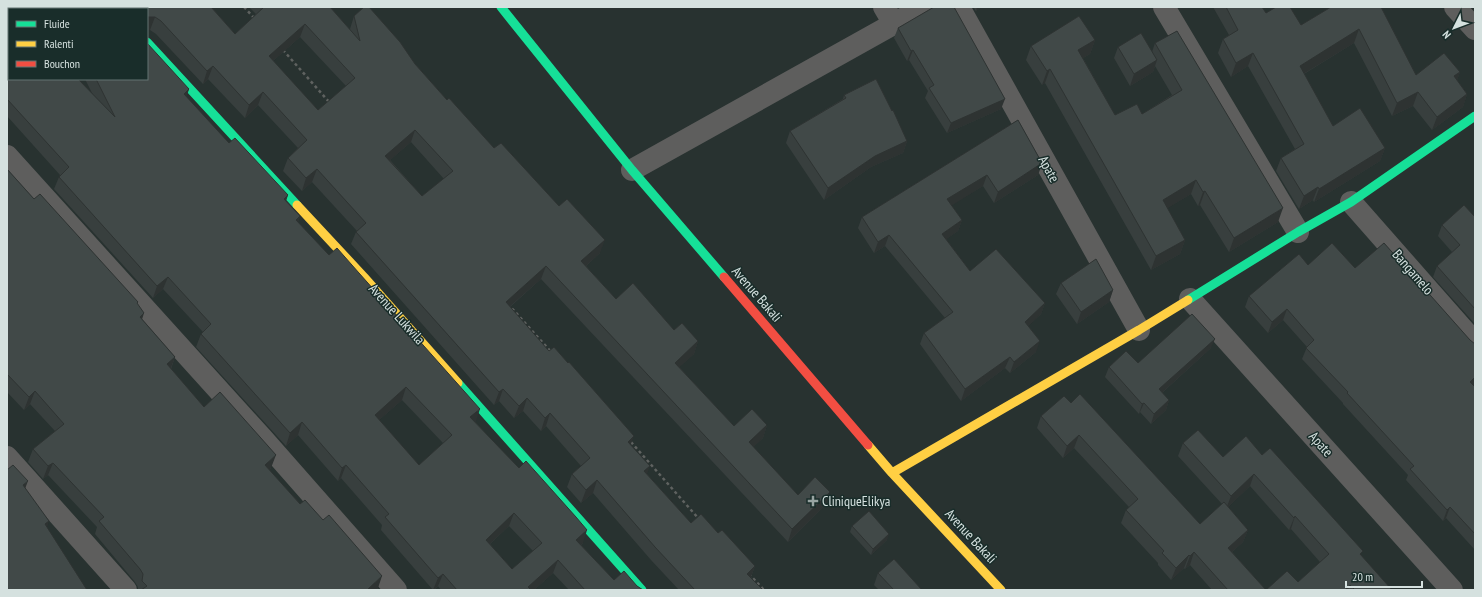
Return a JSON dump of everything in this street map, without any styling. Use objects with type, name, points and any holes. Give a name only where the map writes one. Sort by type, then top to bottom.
[{"type":"street","name":"Avenue Bakali","points":[[501,7],[632,170],[892,473],[1001,590]]},
{"type":"street","points":[[632,170],[889,15],[924,7]]},
{"type":"street","name":"Apate","points":[[958,7],[1139,330]]},
{"type":"street","points":[[1164,7],[1298,232]]},
{"type":"street","points":[[1455,7],[1475,29]]},
{"type":"street","name":"Avenue Lukwila","points":[[148,43],[364,277],[642,590]]},
{"type":"street","points":[[892,473],[1139,330],[1298,232],[1351,202],[1475,116]]},
{"type":"street","points":[[7,156],[262,438],[396,590]]},
{"type":"street","name":"Bangamelo","points":[[1351,202],[1475,343]]},
{"type":"street","name":"Apate","points":[[1190,299],[1452,590]]},
{"type":"street","points":[[7,457],[119,588]]},
{"type":"path","points":[[244,7],[260,25]]},
{"type":"path","points":[[281,48],[333,107]]},
{"type":"path","points":[[506,302],[554,355]]},
{"type":"path","points":[[627,438],[701,521]]},
{"type":"path","points":[[748,574],[764,590]]},
{"type":"building","points":[[61,7],[116,7],[118,8]]},
{"type":"building","points":[[211,7],[235,34],[264,7],[330,7],[360,41],[354,16],[364,7],[369,7],[400,42],[415,64],[447,100],[449,98],[494,148],[501,143],[559,206],[567,199],[605,240],[581,261],[616,299],[633,283],[674,330],[682,323],[698,341],[675,363],[734,426],[752,409],[767,425],[749,442],[798,495],[815,477],[830,492],[792,529],[546,266],[506,302],[549,351],[554,347],[568,363],[569,362],[634,436],[628,442],[650,466],[644,471],[691,523],[701,514],[718,533],[722,530],[755,566],[747,574],[763,590],[695,590],[655,547],[597,480],[586,490],[572,474],[590,458],[550,413],[545,418],[527,398],[519,406],[503,389],[499,392],[356,232],[366,223],[317,169],[306,178],[288,158],[307,140],[263,92],[249,105],[213,66],[207,71],[161,21],[155,17],[148,17],[148,8],[125,8]],"holes":[[[305,24],[355,78],[318,110],[269,56]],[[415,130],[453,171],[422,196],[385,156]]]},
{"type":"building","points":[[934,7],[954,7],[1005,99],[951,123],[929,88],[934,85],[913,50],[911,51],[898,28]]},
{"type":"building","points":[[1226,7],[1262,7],[1266,13],[1276,7],[1290,7],[1301,25],[1331,7],[1381,7],[1416,75],[1444,53],[1460,72],[1454,76],[1467,94],[1437,117],[1418,92],[1397,103],[1359,29],[1300,66],[1333,126],[1360,108],[1385,148],[1319,189],[1318,187],[1304,196],[1281,158],[1304,144],[1253,53],[1236,63],[1223,39],[1238,30]]},
{"type":"building","points":[[8,15],[8,38],[7,37]]},
{"type":"building","points":[[1079,16],[1095,40],[1078,50],[1115,115],[1137,104],[1142,114],[1182,90],[1155,43],[1177,31],[1283,208],[1234,238],[1205,191],[1203,192],[1196,180],[1163,200],[1185,240],[1156,256],[1050,69],[1047,71],[1031,46]]},
{"type":"building","points":[[1141,33],[1157,60],[1134,74],[1118,47]]},
{"type":"building","points":[[8,38],[8,54],[7,53]]},
{"type":"building","points":[[148,44],[189,89],[184,94],[229,143],[235,138],[288,195],[284,199],[300,216],[296,220],[329,255],[337,248],[480,409],[470,417],[519,468],[526,461],[576,517],[587,530],[576,540],[614,580],[624,571],[637,586],[643,590],[585,590],[558,560],[528,587],[531,590],[457,590],[443,574],[438,578],[385,517],[389,514],[346,465],[342,468],[302,422],[290,433],[201,334],[211,324],[168,277],[157,286],[59,177],[69,167],[7,99],[7,79],[79,80],[115,117],[96,80],[148,80]],"holes":[[[406,387],[452,435],[419,465],[375,415]],[[514,513],[542,543],[512,569],[486,540]]]},
{"type":"building","points":[[876,79],[892,111],[893,110],[907,141],[875,156],[828,188],[790,131],[846,98],[844,95]]},
{"type":"building","points":[[1018,120],[1042,163],[998,192],[987,175],[947,199],[962,220],[942,234],[970,271],[996,249],[1045,303],[1025,322],[1040,341],[1014,362],[1010,357],[965,389],[924,333],[953,312],[889,235],[878,242],[862,217]]},
{"type":"building","points":[[7,169],[34,199],[40,194],[138,302],[137,303],[144,313],[140,317],[175,357],[167,364],[204,407],[220,392],[276,455],[265,465],[300,504],[305,500],[323,520],[329,515],[382,576],[367,590],[141,590],[147,586],[142,581],[143,574],[99,521],[104,517],[53,463],[48,466],[33,449],[64,424],[35,391],[29,397],[7,374]]},
{"type":"building","points":[[1464,205],[1475,217],[1475,309],[1437,266],[1460,245],[1442,225]]},
{"type":"building","points":[[1332,243],[1355,268],[1384,243],[1475,344],[1475,377],[1470,382],[1475,387],[1475,534],[1450,507],[1447,510],[1410,469],[1414,466],[1347,393],[1348,392],[1306,348],[1314,340],[1287,309],[1272,322],[1249,296],[1299,254],[1308,265]]},
{"type":"building","points":[[1096,259],[1113,290],[1081,312],[1061,283]]},
{"type":"building","points":[[1192,314],[1215,339],[1159,389],[1169,400],[1154,414],[1144,403],[1142,404],[1109,367],[1126,351],[1138,363]]},
{"type":"building","points":[[1080,394],[1200,524],[1224,502],[1248,530],[1228,548],[1266,590],[1228,590],[1194,552],[1176,568],[1162,553],[1164,551],[1126,510],[1138,499],[1079,435],[1067,446],[1041,416],[1064,396],[1071,403]]},
{"type":"building","points":[[1198,430],[1223,457],[1246,436],[1262,455],[1270,448],[1363,551],[1360,554],[1392,590],[1355,590],[1350,585],[1345,590],[1266,590],[1287,571],[1298,582],[1329,554],[1254,474],[1231,496],[1183,443]]},
{"type":"building","points":[[13,465],[28,481],[23,485],[49,521],[45,524],[87,590],[7,590],[7,470]]},
{"type":"building","points":[[869,511],[889,534],[873,549],[852,526]]},
{"type":"building","points":[[894,559],[922,590],[894,590],[878,573]]},
{"type":"traffic: fast","points":[[501,7],[632,170],[724,277]]},
{"type":"traffic: fast","points":[[148,43],[297,205]]},
{"type":"traffic: fast","points":[[1188,300],[1298,232],[1351,202],[1475,116]]},
{"type":"traffic: fast","points":[[458,383],[642,590]]},
{"type":"traffic: slow","points":[[297,205],[364,277],[458,383]]},
{"type":"traffic: slow","points":[[892,473],[1188,300]]},
{"type":"traffic: slow","points":[[868,445],[892,473],[1001,590]]},
{"type":"traffic: jam","points":[[724,277],[868,445]]},
{"type":"place","name":"CliniqueElikya","points":[[813,501]]}]
